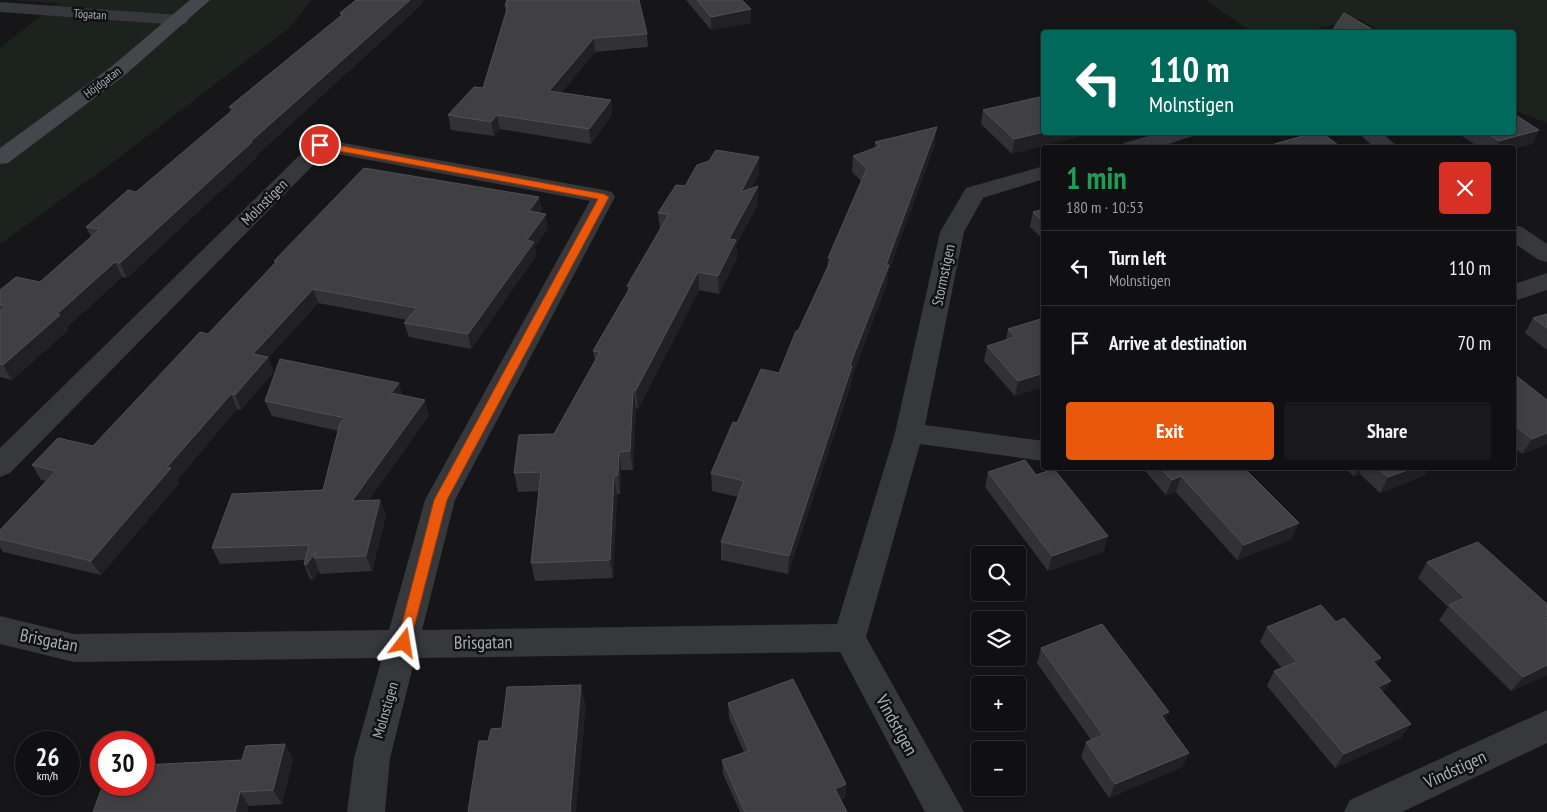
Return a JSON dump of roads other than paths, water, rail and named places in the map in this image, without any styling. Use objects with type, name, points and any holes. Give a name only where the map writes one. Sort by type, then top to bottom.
[{"type":"street","name":"Höjdgatan","points":[[0,158],[118,71],[200,0]]},
{"type":"street","name":"Tögatan","points":[[0,7],[179,20]]},
{"type":"street","points":[[1142,145],[1176,135]]},
{"type":"street","points":[[1371,135],[1385,145]]},
{"type":"street","name":"Molnstigen","points":[[0,466],[320,145],[604,197],[440,500],[404,643],[372,758],[366,812]]},
{"type":"street","name":"Stormstigen","points":[[849,638],[909,433],[952,232],[974,193],[1041,173]]},
{"type":"street","points":[[1516,233],[1547,255]]},
{"type":"street","points":[[1516,292],[1547,282]]},
{"type":"street","points":[[909,433],[1041,451]]},
{"type":"street","name":"Brisgatan","points":[[0,630],[74,648],[849,638]]},
{"type":"street","name":"Vindstigen","points":[[849,638],[945,812]]},
{"type":"street","name":"Vindstigen","points":[[1363,812],[1547,726]]}]
